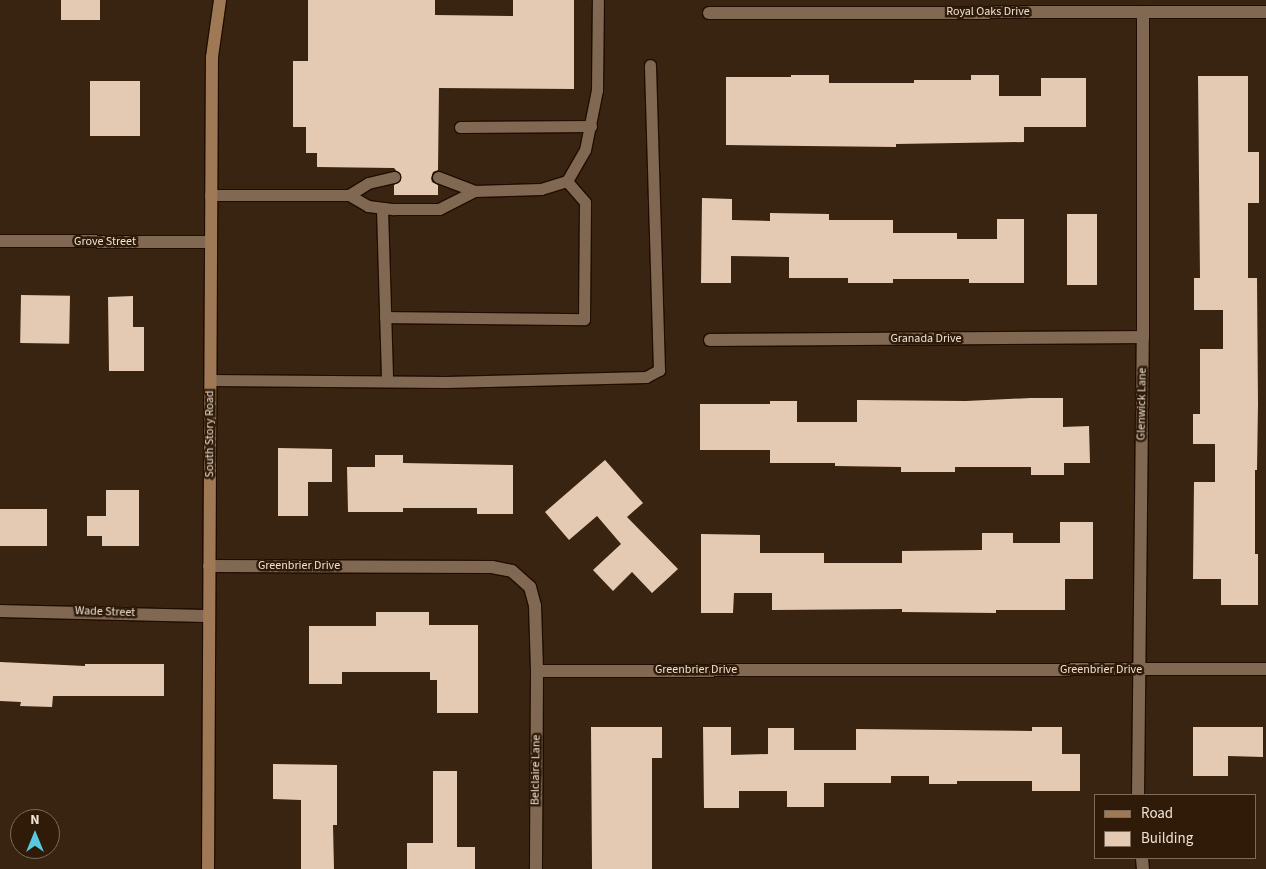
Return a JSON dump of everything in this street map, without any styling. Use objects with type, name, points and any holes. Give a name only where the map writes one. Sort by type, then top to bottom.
[{"type":"main road","name":"South Story Road","points":[[208,869],[210,195],[212,57],[220,0]]},
{"type":"street","name":"Glenwick Lane","points":[[1138,794],[1143,337],[1143,12]]},
{"type":"street","name":"Royal Oaks Drive","points":[[710,13],[1266,12]]},
{"type":"street","name":"Grove Street","points":[[0,241],[210,242]]},
{"type":"street","name":"Granada Drive","points":[[710,340],[1143,337]]},
{"type":"street","name":"Greenbrier Drive","points":[[209,566],[492,567],[512,571],[530,587],[535,606],[537,671],[1266,669]]},
{"type":"street","name":"Wade Street","points":[[0,611],[209,616]]},
{"type":"street","name":"Belclaire Lane","points":[[536,869],[537,671]]},
{"type":"lane","points":[[438,178],[474,191],[541,189],[567,181],[585,150],[591,126],[597,90],[598,0]]},
{"type":"lane","points":[[210,380],[387,381],[646,377],[659,370],[650,65]]},
{"type":"lane","points":[[460,127],[591,126]]},
{"type":"lane","points":[[349,195],[368,183],[394,178]]},
{"type":"lane","points":[[385,317],[584,319],[584,202],[567,181]]},
{"type":"lane","points":[[210,195],[349,195],[368,206],[439,209],[474,191]]},
{"type":"lane","points":[[382,208],[387,381]]},
{"type":"building","points":[[61,0],[100,0],[100,20],[61,20]]},
{"type":"building","points":[[308,0],[435,0],[435,15],[513,16],[513,0],[574,0],[574,89],[439,88],[438,170],[433,172],[431,178],[432,182],[438,185],[438,195],[394,195],[394,185],[399,182],[401,176],[394,168],[317,167],[317,153],[306,153],[306,127],[293,127],[293,61],[308,61]]},
{"type":"building","points":[[791,75],[829,75],[829,83],[914,83],[914,80],[971,80],[971,75],[999,75],[999,96],[1041,96],[1041,78],[1086,78],[1086,127],[1024,127],[1024,142],[896,144],[896,147],[726,145],[726,77],[791,77]]},
{"type":"building","points":[[1198,76],[1248,76],[1248,152],[1259,152],[1259,203],[1248,203],[1248,278],[1257,278],[1258,404],[1257,470],[1255,470],[1255,554],[1258,554],[1258,605],[1221,605],[1221,579],[1193,579],[1194,482],[1215,482],[1215,444],[1193,444],[1193,414],[1200,414],[1200,349],[1223,349],[1223,310],[1194,310],[1194,278],[1200,278]]},
{"type":"building","points":[[90,81],[140,81],[140,136],[90,136]]},
{"type":"building","points":[[702,198],[732,199],[732,220],[770,221],[770,213],[829,214],[829,220],[893,220],[893,233],[957,233],[957,239],[997,239],[997,219],[1024,219],[1024,283],[969,283],[969,279],[893,279],[893,283],[848,283],[848,278],[789,278],[789,257],[731,256],[731,283],[701,283]]},
{"type":"building","points":[[1067,214],[1097,214],[1097,285],[1067,285]]},
{"type":"building","points":[[21,295],[70,296],[69,344],[20,343]]},
{"type":"building","points":[[133,296],[133,327],[144,327],[144,371],[109,371],[108,297]]},
{"type":"building","points":[[1063,398],[1063,427],[1089,426],[1090,463],[1064,463],[1064,475],[1031,475],[1031,467],[955,467],[955,472],[901,472],[901,467],[835,466],[835,463],[770,463],[770,450],[700,450],[700,404],[770,404],[770,401],[797,401],[797,422],[857,422],[857,400],[966,401]]},
{"type":"building","points":[[278,448],[332,449],[332,482],[308,482],[308,516],[278,516]]},
{"type":"building","points":[[375,455],[403,455],[403,463],[513,465],[513,514],[477,514],[477,508],[403,508],[403,512],[348,512],[347,467],[375,467]]},
{"type":"building","points":[[605,460],[643,503],[627,517],[678,569],[652,593],[632,572],[613,591],[593,570],[621,544],[597,516],[569,540],[545,512]]},
{"type":"building","points":[[106,490],[139,490],[139,546],[102,546],[102,536],[87,536],[87,516],[106,516]]},
{"type":"building","points":[[0,509],[47,509],[47,546],[0,546]]},
{"type":"building","points":[[1060,522],[1093,522],[1093,579],[1065,579],[1065,610],[996,610],[996,613],[902,612],[902,609],[772,610],[772,593],[734,593],[733,613],[701,613],[701,534],[760,535],[760,553],[824,553],[824,563],[902,563],[902,551],[982,550],[982,533],[1013,533],[1013,543],[1060,543]]},
{"type":"building","points":[[376,612],[429,612],[429,625],[478,625],[478,713],[437,713],[437,680],[430,680],[430,672],[342,672],[342,684],[309,684],[309,626],[376,626]]},
{"type":"building","points":[[0,662],[85,666],[85,664],[164,664],[164,696],[53,696],[52,707],[20,706],[21,702],[0,701]]},
{"type":"building","points":[[591,727],[662,727],[662,758],[652,758],[652,869],[592,869]]},
{"type":"building","points":[[703,727],[731,727],[731,755],[768,754],[768,728],[794,728],[794,750],[856,750],[856,729],[1032,731],[1032,727],[1062,727],[1062,754],[1080,754],[1080,791],[1032,791],[1032,781],[957,781],[957,784],[929,784],[929,776],[891,776],[891,783],[824,783],[824,807],[787,807],[787,791],[739,791],[739,808],[704,808]]},
{"type":"building","points":[[1193,727],[1263,727],[1263,757],[1228,756],[1228,776],[1193,776]]},
{"type":"building","points":[[273,764],[337,765],[337,825],[333,825],[334,869],[301,869],[301,800],[273,799]]},
{"type":"building","points":[[433,771],[457,771],[457,847],[475,847],[475,869],[407,869],[407,843],[433,843]]}]
